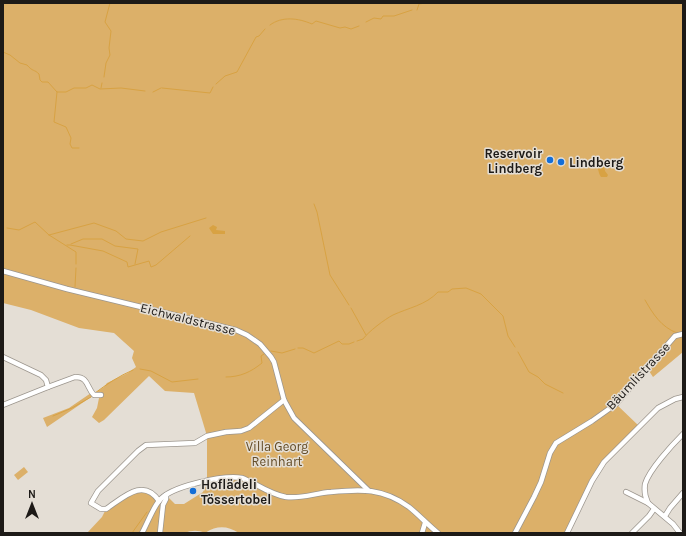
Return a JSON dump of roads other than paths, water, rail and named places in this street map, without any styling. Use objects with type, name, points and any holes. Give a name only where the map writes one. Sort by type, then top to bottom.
[{"type":"street","name":"Eichwaldstrasse","points":[[3,271],[247,334],[260,344],[274,362],[284,400],[298,422],[368,490]]},
{"type":"street","name":"Bäumlistrasse","points":[[515,533],[541,482],[550,453],[556,443],[616,404],[675,336],[683,334]]},
{"type":"street","points":[[3,357],[41,374],[46,380],[48,387]]},
{"type":"street","points":[[5,405],[19,398],[75,377],[82,378],[94,395],[102,395]]},
{"type":"street","points":[[567,533],[592,480],[604,462],[658,408],[675,399],[683,397]]},
{"type":"street","points":[[159,501],[150,492],[143,489],[134,490],[106,509],[101,509],[91,503],[98,491],[138,451],[146,445],[195,443],[207,436],[241,431],[250,428],[284,400]]},
{"type":"street","points":[[648,503],[645,488],[648,478],[667,452],[683,434]]},
{"type":"street","points":[[142,533],[159,501],[174,490],[207,481],[232,478],[243,478],[275,495],[288,497],[307,496],[329,492],[368,490],[392,497],[410,508],[438,533]]},
{"type":"street","points":[[626,492],[648,503],[664,516],[680,533]]},
{"type":"street","points":[[664,516],[683,493]]},
{"type":"street","points":[[160,533],[163,505],[166,495]]},
{"type":"street","points":[[632,533],[649,516],[654,508]]},
{"type":"street","points":[[422,533],[425,523]]},
{"type":"waterway","points":[[104,77],[106,63],[110,55],[109,48],[111,31],[105,22],[110,3]]},
{"type":"waterway","points":[[417,10],[419,4],[426,3]]},
{"type":"waterway","points":[[366,22],[374,18],[381,19],[383,16],[394,16],[412,10]]},
{"type":"waterway","points":[[270,25],[280,20],[296,19],[312,24],[316,21],[340,28],[345,27],[351,29],[359,26]]},
{"type":"waterway","points":[[216,84],[225,76],[237,72],[256,37],[259,36],[265,29]]},
{"type":"waterway","points":[[3,52],[37,72],[40,80],[42,82],[48,82],[57,92],[66,92],[74,88],[86,88],[92,85],[100,89],[121,88],[145,91]]},
{"type":"waterway","points":[[101,88],[102,83]]},
{"type":"waterway","points":[[162,88],[210,93],[213,87]]},
{"type":"waterway","points":[[153,92],[161,88]]},
{"type":"waterway","points":[[57,92],[54,122],[66,127],[71,138],[70,144],[72,148],[79,148]]},
{"type":"waterway","points":[[314,204],[330,275],[349,305]]},
{"type":"waterway","points":[[49,235],[94,223],[116,231],[126,239],[143,241],[161,232],[206,218]]},
{"type":"waterway","points":[[7,228],[19,230],[35,222],[49,235],[76,252],[76,264]]},
{"type":"waterway","points":[[67,245],[103,251],[127,262],[128,267],[149,261],[151,267],[156,265],[190,236]]},
{"type":"waterway","points":[[71,244],[83,239],[102,239],[115,246],[138,249],[135,264]]},
{"type":"waterway","points":[[75,287],[76,268]]},
{"type":"waterway","points":[[357,341],[363,339],[373,329],[390,317],[428,300],[438,292],[448,292],[452,289],[466,288],[481,294],[503,316],[508,336],[515,347]]},
{"type":"waterway","points":[[645,300],[654,315],[662,324],[677,333]]},
{"type":"waterway","points":[[351,308],[366,335]]},
{"type":"waterway","points":[[298,348],[303,348],[314,353],[339,341],[342,344],[354,342]]},
{"type":"waterway","points":[[271,351],[282,353],[295,349]]},
{"type":"waterway","points":[[518,352],[529,372],[538,377],[545,384],[563,393]]},
{"type":"waterway","points":[[226,377],[241,375],[254,369],[262,363],[261,356],[264,354]]},
{"type":"waterway","points":[[140,369],[151,371],[172,382],[198,379]]},
{"type":"waterway","points":[[95,393],[113,380],[133,370]]},
{"type":"waterway","points":[[53,416],[72,408],[91,397]]},
{"type":"waterway","points":[[132,533],[147,512]]},
{"type":"place","name":"Reservoir Lindberg","points":[[550,160]]},
{"type":"place","name":"Lindberg","points":[[561,162]]},
{"type":"place","name":"Hoflädeli Tössertobel","points":[[193,491]]},
{"type":"park label","name":"Villa Georg Reinhart","points":[[277,454]]}]
